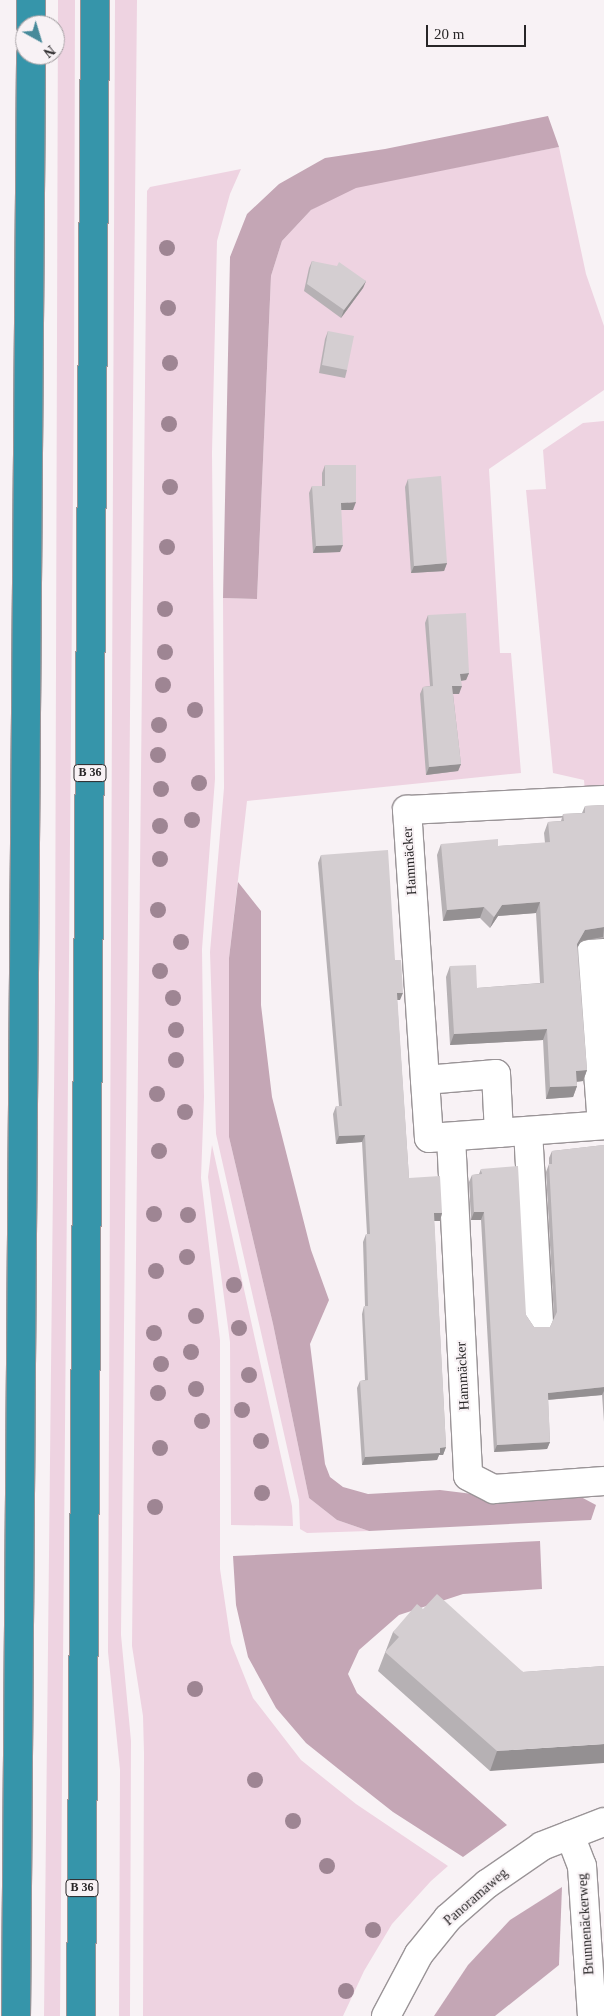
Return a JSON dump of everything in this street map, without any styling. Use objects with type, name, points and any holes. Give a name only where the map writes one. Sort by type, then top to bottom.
[{"type":"highway","points":[[31,0],[31,15]]},
{"type":"highway","name":"B 36","points":[[81,2016],[95,0]]},
{"type":"highway","points":[[16,2016],[31,65]]},
{"type":"street","name":"Hammäcker","points":[[603,1125],[429,1138],[407,810],[604,800]]},
{"type":"street","points":[[603,1125],[589,954],[604,953]]},
{"type":"street","points":[[425,1080],[496,1074],[499,1132]]},
{"type":"street","points":[[528,1130],[539,1320]]},
{"type":"street","name":"Hammäcker","points":[[451,1137],[468,1476],[494,1489],[604,1481]]},
{"type":"street","name":"Panoramaweg","points":[[386,2016],[419,1954],[448,1918],[516,1862],[570,1834],[604,1822]]},
{"type":"street","name":"Brunnenäckerweg","points":[[570,1834],[582,1866],[592,2016]]},
{"type":"shaded area","points":[[58,0],[75,0],[74,373],[60,2016],[44,2016],[55,1000],[58,65],[65,65],[65,15],[58,15]]},
{"type":"shaded area","points":[[115,0],[137,0],[121,1635],[131,1741],[130,2016],[119,2016],[120,1770],[108,1652]]},
{"type":"shaded area","points":[[548,116],[559,147],[356,188],[311,210],[282,241],[271,276],[257,599],[223,598],[230,257],[247,214],[279,184],[325,158],[385,149]]},
{"type":"shaded area","points":[[559,147],[586,274],[604,326],[604,390],[489,469],[500,653],[511,653],[521,773],[247,801],[229,958],[229,1137],[273,1324],[309,1498],[337,1520],[369,1531],[307,1533],[300,1529],[299,1500],[216,1134],[210,952],[224,788],[223,598],[257,599],[271,276],[282,241],[311,210],[333,197],[356,187]]},
{"type":"shaded area","points":[[241,169],[230,194],[217,241],[212,453],[215,779],[202,949],[204,1097],[201,1178],[220,1340],[220,1569],[231,1643],[253,1698],[301,1760],[356,1804],[448,1866],[431,1881],[392,1924],[364,1971],[343,2016],[143,2016],[143,1716],[132,1646],[147,191],[150,187]]},
{"type":"shaded area","points":[[604,421],[604,790],[585,792],[584,780],[553,773],[526,490],[546,489],[543,450],[583,423]]},
{"type":"shaded area","points":[[238,882],[261,911],[261,1005],[272,1097],[311,1250],[329,1300],[310,1344],[325,1464],[330,1477],[343,1487],[368,1494],[440,1490],[497,1497],[540,1494],[581,1497],[596,1505],[591,1520],[369,1531],[337,1520],[309,1498],[273,1324],[229,1137],[229,958]]},
{"type":"shaded area","points":[[212,1145],[292,1506],[293,1526],[231,1525],[230,1342],[208,1177]]},
{"type":"shaded area","points":[[540,1541],[542,1589],[463,1594],[399,1615],[359,1650],[348,1674],[357,1693],[507,1825],[463,1857],[393,1812],[346,1775],[306,1743],[276,1708],[248,1657],[236,1605],[233,1556]]},
{"type":"shaded area","points":[[562,1887],[559,1965],[495,2016],[434,2016],[468,1965],[510,1920]]},
{"type":"building","points":[[312,261],[337,266],[339,262],[366,281],[344,310],[307,284]]},
{"type":"building","points":[[328,331],[354,336],[347,370],[322,365]]},
{"type":"building","points":[[325,465],[356,465],[356,502],[341,503],[343,545],[316,546],[312,486],[325,486]]},
{"type":"building","points":[[441,476],[447,563],[414,566],[408,479]]},
{"type":"building","points":[[466,613],[469,673],[460,674],[462,686],[452,686],[461,764],[429,767],[423,687],[433,686],[428,615]]},
{"type":"building","points":[[604,805],[604,927],[585,930],[577,944],[587,1070],[576,1071],[577,1086],[550,1087],[547,1029],[454,1034],[450,966],[476,965],[477,988],[544,983],[540,902],[502,905],[494,917],[484,907],[447,910],[441,844],[498,839],[498,846],[550,842],[548,822],[564,821],[563,814],[585,813],[585,806]]},
{"type":"building","points":[[388,850],[395,960],[401,960],[403,993],[397,993],[409,1178],[440,1176],[442,1213],[434,1213],[446,1447],[440,1448],[440,1453],[365,1457],[360,1381],[368,1380],[364,1306],[368,1306],[366,1234],[370,1234],[365,1135],[339,1136],[336,1106],[342,1106],[321,855]]},
{"type":"building","points":[[604,1145],[604,1387],[548,1393],[550,1442],[497,1445],[484,1212],[474,1212],[472,1175],[482,1174],[481,1169],[518,1166],[526,1315],[534,1327],[550,1327],[557,1312],[549,1164],[552,1164],[552,1151]]},
{"type":"building","points":[[437,1594],[523,1672],[604,1666],[604,1744],[497,1751],[385,1652],[399,1637],[393,1632],[417,1604],[423,1609]]}]
